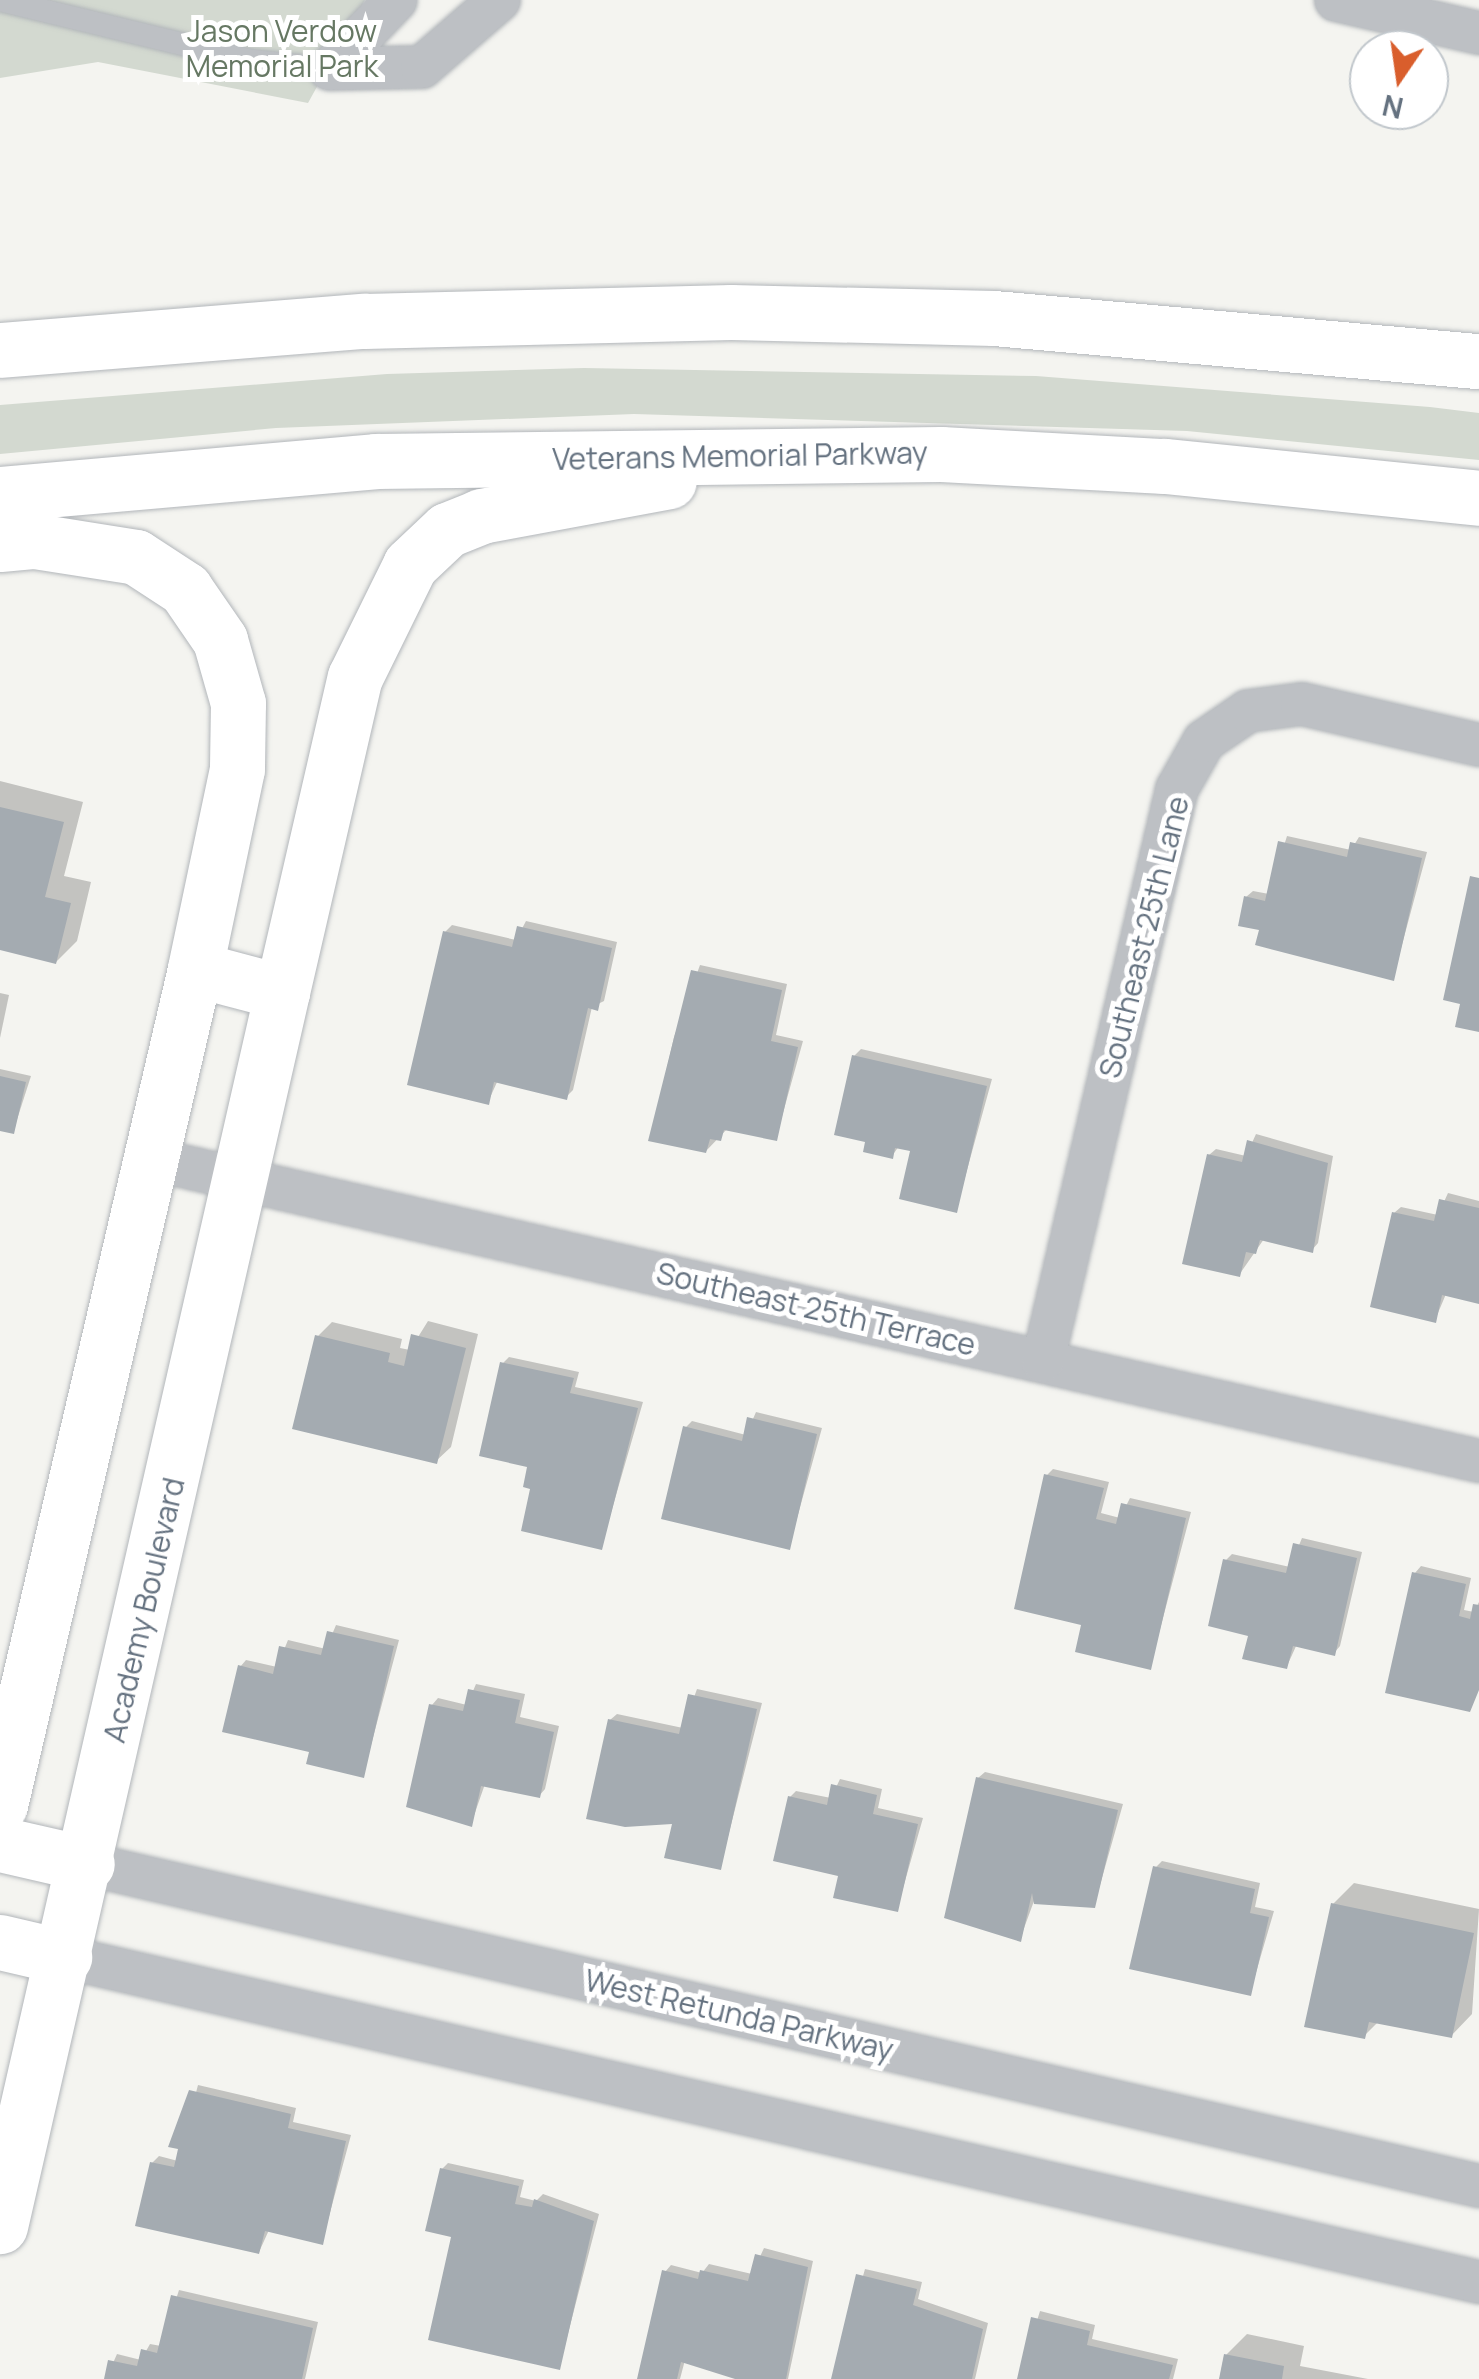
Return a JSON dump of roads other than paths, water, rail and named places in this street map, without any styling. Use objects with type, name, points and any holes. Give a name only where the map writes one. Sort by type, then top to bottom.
[{"type":"main road","points":[[0,350],[364,321],[731,312],[1014,320],[1479,361]]},
{"type":"main road","name":"Veterans Memorial Parkway","points":[[0,494],[376,461],[941,454],[1165,466],[1479,498]]},
{"type":"main road","name":"Academy Boulevard","points":[[0,2226],[88,1864],[355,677],[410,565],[448,530],[481,516],[792,455]]},
{"type":"main road","points":[[0,544],[35,541],[136,557],[185,589],[220,640],[238,702],[237,769],[196,969],[0,1806]]},
{"type":"main road","points":[[196,969],[282,992]]},
{"type":"main road","name":"West Retunda Parkway","points":[[0,1844],[88,1864]]},
{"type":"main road","points":[[0,1942],[64,1957]]},
{"type":"street","points":[[330,69],[396,0]]},
{"type":"street","points":[[330,69],[422,67],[499,0]]},
{"type":"street","points":[[1336,0],[1479,33]]},
{"type":"street","name":"Southeast 25th Lane","points":[[1043,1361],[1177,789],[1204,741],[1248,711],[1302,704],[1479,745]]},
{"type":"street","name":"Southeast 25th Terrace","points":[[152,1159],[1479,1462]]},
{"type":"street","name":"West Retunda Parkway","points":[[88,1864],[1479,2186]]},
{"type":"street","points":[[64,1957],[1479,2282]]},
{"type":"lane","points":[[0,0],[253,61],[330,69]]},
{"type":"park label","name":"Jason Verdow Memorial Park","points":[[282,48]]}]
